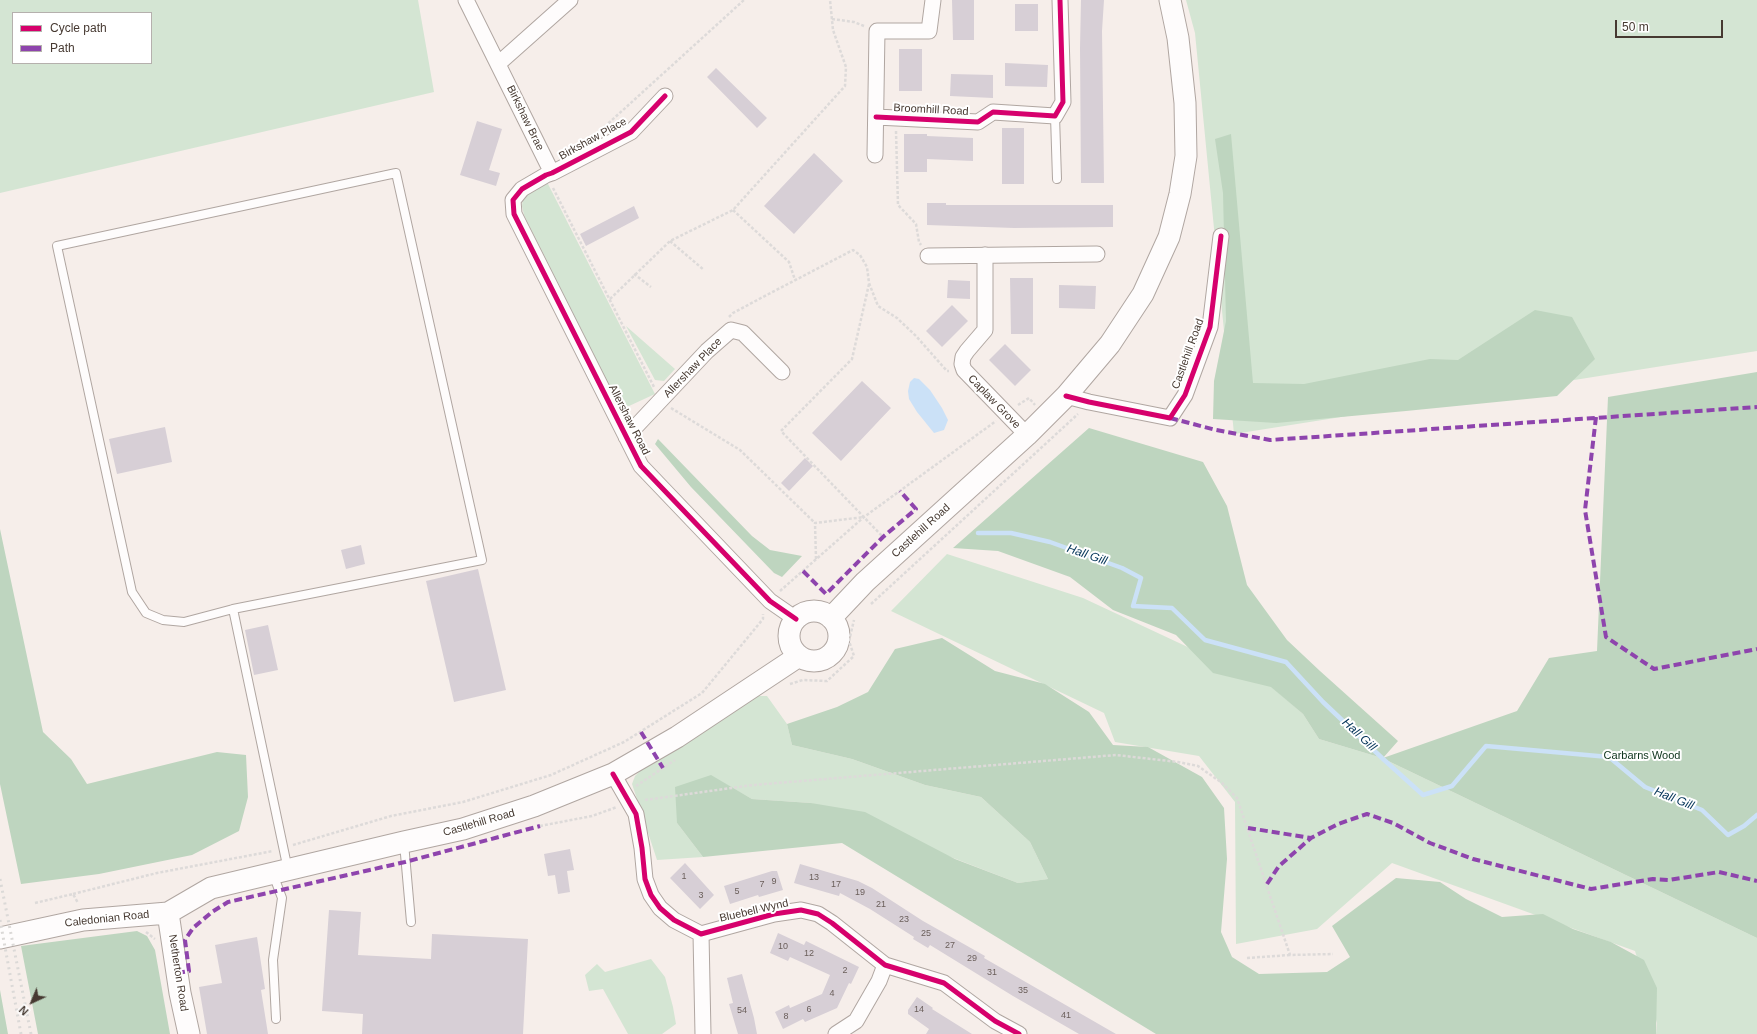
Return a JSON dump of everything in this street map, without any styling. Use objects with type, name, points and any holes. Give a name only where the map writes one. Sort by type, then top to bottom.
[{"type":"main road","name":"Castlehill Road","points":[[831,618],[865,582],[1027,435],[1066,396],[1110,344],[1143,294],[1168,237],[1180,194],[1186,156],[1185,104],[1178,38],[1170,0]]},
{"type":"main road","points":[[814,612],[824,614],[836,623],[839,637],[835,650],[825,659],[816,661],[803,659],[791,647],[793,628],[803,614],[814,612]]},
{"type":"main road","name":"Castlehill Road","points":[[768,676],[793,628]]},
{"type":"main road","name":"Castlehill Road","points":[[168,913],[211,888],[463,829],[534,806],[613,774],[677,737],[799,656]]},
{"type":"main road","name":"Caledonian Road","points":[[0,938],[83,920],[168,913]]},
{"type":"main road","name":"Netherton Road","points":[[168,913],[180,993],[188,1034]]},
{"type":"street","name":"Birkshaw Brae","points":[[466,0],[498,64],[549,174]]},
{"type":"street","points":[[498,64],[570,0]]},
{"type":"street","points":[[875,155],[877,31],[929,31],[933,0]]},
{"type":"street","points":[[1055,116],[1063,102],[1060,0]]},
{"type":"street","name":"Birkshaw Place","points":[[522,189],[631,132],[665,96]]},
{"type":"street","name":"Broomhill Road","points":[[876,117],[978,122],[993,112],[1055,116]]},
{"type":"street","name":"Allershaw Road","points":[[522,189],[513,200],[514,214],[641,466],[770,601],[793,628]]},
{"type":"street","name":"Castlehill Road","points":[[1066,396],[1170,418],[1185,395],[1210,327],[1221,236]]},
{"type":"street","points":[[928,256],[1098,254]]},
{"type":"street","name":"Caplaw Grove","points":[[985,255],[986,325],[983,334],[963,357],[962,364],[964,370],[1027,435]]},
{"type":"street","name":"Allershaw Place","points":[[626,437],[707,351],[731,330],[743,333],[782,372]]},
{"type":"street","points":[[613,774],[636,814],[642,848],[645,879],[651,895],[660,908],[674,920],[701,934],[704,1034]]},
{"type":"street","name":"Bluebell Wynd","points":[[701,934],[774,914],[800,910],[818,914],[885,965],[944,983],[994,1021],[1018,1034]]},
{"type":"street","points":[[836,1034],[856,1021],[879,981],[885,965]]},
{"type":"lane","points":[[1055,116],[1057,179]]},
{"type":"lane","points":[[396,173],[482,560],[233,609],[184,622],[163,620],[146,613],[132,592],[57,246],[396,173]]},
{"type":"lane","points":[[233,609],[282,848],[280,872],[282,898],[273,960],[276,1019]]},
{"type":"lane","points":[[404,842],[411,922]]},
{"type":"path","points":[[599,131],[744,0]]},
{"type":"path","points":[[610,299],[634,274],[670,241],[733,210],[845,86],[846,67],[833,30],[830,0]]},
{"type":"path","points":[[832,19],[854,22],[877,31]]},
{"type":"path","points":[[896,118],[898,205],[916,224],[919,242],[928,256]]},
{"type":"path","points":[[549,174],[657,392],[660,402],[740,450],[815,524],[816,559]]},
{"type":"path","points":[[733,210],[789,262],[795,280]]},
{"type":"path","points":[[670,241],[704,270]]},
{"type":"path","points":[[727,319],[733,313],[853,250],[860,255],[867,267],[869,283],[878,306],[897,318],[916,336],[946,371],[964,370]]},
{"type":"path","points":[[634,274],[651,287]]},
{"type":"path","points":[[869,283],[852,359],[781,431],[884,537]]},
{"type":"path","points":[[73,894],[158,873],[282,848],[391,816],[463,802],[551,775],[624,742],[702,693],[763,619],[761,604],[770,601],[864,517],[1029,398],[1046,416]]},
{"type":"path","points":[[815,524],[864,517]]},
{"type":"path","points":[[540,826],[592,816],[629,802],[753,784],[1116,755],[1178,762],[1198,766],[1222,783],[1238,798],[1290,955]]},
{"type":"path","points":[[1247,958],[1333,954]]},
{"type":"green space","points":[[0,0],[418,0],[434,92],[0,193]]},
{"type":"green space","points":[[1186,0],[1757,0],[1757,351],[1234,434],[1195,33]]},
{"type":"green space","points":[[1231,134],[1253,383],[1304,384],[1430,359],[1458,360],[1535,310],[1572,317],[1595,359],[1557,396],[1276,423],[1213,419],[1214,381],[1226,321],[1223,193],[1215,139]]},
{"type":"green space","points":[[547,182],[655,394],[629,406],[622,405],[616,400],[524,215],[522,206],[523,197]]},
{"type":"green space","points":[[626,326],[675,369],[664,381],[655,380]]},
{"type":"green space","name":"Carbarns Wood","points":[[1757,372],[1757,938],[1382,758],[1319,739],[1303,714],[1271,687],[1213,673],[1176,635],[1113,610],[1070,577],[998,551],[953,548],[1089,428],[1203,462],[1227,506],[1247,585],[1287,640],[1398,741],[1383,758],[1517,711],[1549,658],[1597,651],[1608,397]]},
{"type":"green space","points":[[658,439],[752,536],[770,550],[802,556],[782,577],[774,573],[691,487],[655,444]]},
{"type":"green space","points":[[0,529],[43,732],[71,759],[87,784],[217,752],[246,755],[248,797],[239,831],[192,855],[99,874],[21,884],[0,784]]},
{"type":"green space","points":[[947,554],[1083,598],[1271,686],[1303,714],[1319,739],[1382,758],[1757,938],[1757,1034],[1656,1034],[1657,1023],[1635,951],[1392,863],[1317,929],[1236,944],[1235,802],[1199,756],[1115,742],[1104,713],[891,611]]},
{"type":"green space","points":[[942,638],[995,671],[1045,684],[1089,712],[1113,745],[1148,747],[1202,777],[1224,808],[1227,859],[1221,932],[1232,957],[1259,974],[1327,972],[1350,957],[1332,926],[1396,878],[1440,882],[1466,899],[1502,917],[1543,914],[1573,929],[1611,942],[1644,960],[1657,988],[1656,1034],[1156,1034],[842,843],[703,857],[677,823],[675,787],[711,775],[752,799],[811,803],[865,812],[955,859],[1018,883],[1048,879],[1030,842],[981,797],[925,785],[852,759],[792,745],[787,724],[837,707],[868,692],[895,649]]},
{"type":"green space","points":[[747,696],[767,696],[787,724],[792,745],[852,759],[925,785],[981,797],[1030,842],[1048,879],[1018,883],[811,803],[752,799],[711,776],[677,823],[703,857],[657,860],[632,784],[635,776],[643,768]]},
{"type":"green space","points":[[137,931],[147,936],[155,950],[170,1034],[38,1034],[21,946]]},
{"type":"green space","points":[[651,959],[665,977],[676,1024],[662,1034],[628,1034],[603,989],[589,991],[585,975],[597,964],[605,972]]},
{"type":"green space","points":[[0,990],[8,1034],[0,1034]]},
{"type":"water","points":[[914,378],[919,379],[930,390],[942,408],[948,420],[944,430],[934,433],[917,412],[909,399],[908,391],[910,382]]},
{"type":"building","points":[[952,0],[974,0],[974,40],[953,40]]},
{"type":"building","points":[[1081,0],[1104,0],[1102,31],[1104,183],[1081,183]]},
{"type":"building","points":[[1015,4],[1038,4],[1038,31],[1015,31]]},
{"type":"building","points":[[899,49],[922,49],[922,91],[899,91]]},
{"type":"building","points":[[1005,63],[1048,65],[1047,87],[1005,86]]},
{"type":"building","points":[[716,68],[767,118],[757,128],[707,77]]},
{"type":"building","points":[[951,74],[993,75],[993,98],[950,96]]},
{"type":"building","points":[[477,121],[502,129],[489,170],[500,173],[496,186],[460,175]]},
{"type":"building","points":[[1002,128],[1024,128],[1024,184],[1002,184]]},
{"type":"building","points":[[904,134],[927,134],[927,136],[973,138],[973,161],[927,159],[927,172],[904,172]]},
{"type":"building","points":[[814,153],[843,181],[794,234],[764,206]]},
{"type":"building","points":[[927,203],[946,203],[946,205],[1113,205],[1113,227],[1014,228],[927,225]]},
{"type":"building","points":[[634,206],[639,218],[586,246],[580,234]]},
{"type":"building","points":[[1010,278],[1033,278],[1033,334],[1011,334]]},
{"type":"building","points":[[948,280],[970,281],[970,299],[947,298]]},
{"type":"building","points":[[1059,285],[1096,286],[1095,309],[1059,308]]},
{"type":"building","points":[[952,305],[968,321],[942,347],[926,331]]},
{"type":"building","points":[[1005,344],[1031,370],[1015,386],[989,360]]},
{"type":"building","points":[[862,381],[891,408],[841,461],[812,433]]},
{"type":"building","points":[[165,427],[172,462],[117,474],[109,439]]},
{"type":"building","points":[[805,458],[813,466],[789,491],[781,483]]},
{"type":"building","points":[[361,545],[365,564],[346,569],[341,550]]},
{"type":"building","points":[[478,569],[506,690],[454,702],[426,581]]},
{"type":"building","points":[[268,625],[278,670],[254,675],[245,630]]},
{"type":"building","points":[[570,849],[574,870],[567,871],[570,892],[558,894],[555,875],[548,876],[544,854]]},
{"type":"building","points":[[685,863],[714,895],[700,909],[670,878]]},
{"type":"building","points":[[800,864],[858,881],[872,888],[923,921],[985,956],[984,958],[1116,1034],[1079,1034],[1013,996],[930,945],[928,948],[913,939],[914,937],[870,909],[840,893],[839,896],[794,883]]},
{"type":"building","points":[[772,871],[777,871],[783,890],[759,897],[758,895],[730,904],[724,886]]},
{"type":"building","points":[[329,910],[361,912],[358,955],[431,959],[432,934],[528,939],[523,1034],[362,1034],[363,1014],[322,1011]]},
{"type":"building","points":[[778,933],[804,945],[806,941],[859,967],[851,984],[849,983],[837,1008],[805,1022],[803,1019],[783,1029],[775,1012],[789,1005],[790,1008],[822,994],[830,975],[790,957],[788,961],[770,953]]},
{"type":"building","points":[[257,937],[265,989],[261,990],[268,1034],[207,1034],[199,987],[222,983],[215,945]]},
{"type":"building","points":[[742,974],[757,1034],[738,1034],[729,1004],[733,1003],[727,978]]},
{"type":"building","points":[[917,997],[933,1008],[932,1009],[972,1034],[926,1034],[929,1029],[908,1014],[908,1010]]},
{"type":"waterway","name":"Hall Gill","points":[[978,533],[1011,533],[1050,542],[1122,568],[1141,578],[1133,606],[1172,608],[1205,640],[1286,662],[1323,702],[1423,795],[1452,786],[1486,746],[1609,757],[1645,787],[1702,810],[1728,835],[1744,826],[1757,815]]},
{"type":"railway","points":[[0,879],[31,1034]]},
{"type":"railway","points":[[0,920],[21,1034]]},
{"type":"marked path","points":[[1170,418],[1216,430],[1270,440],[1757,407]]},
{"type":"marked path","points":[[1596,417],[1585,510],[1606,637],[1654,669],[1757,649]]},
{"type":"marked path","points":[[803,571],[826,594],[883,537],[916,509],[900,491]]},
{"type":"marked path","points":[[641,732],[663,768]]},
{"type":"marked path","points":[[1267,884],[1279,866],[1311,838],[1338,824],[1367,814],[1393,823],[1430,843],[1473,859],[1591,889],[1653,879],[1669,880],[1719,872],[1757,881]]},
{"type":"marked path","points":[[177,973],[189,971],[185,940],[193,928],[212,912],[228,902],[405,862],[540,826]]},
{"type":"marked path","points":[[1248,828],[1311,838]]},
{"type":"cycle path","points":[[876,117],[978,122],[993,112],[1055,116],[1063,102],[1060,0]]},
{"type":"cycle path","points":[[665,96],[631,132],[546,175],[522,189],[513,200],[514,214],[641,466],[770,601],[796,619]]},
{"type":"cycle path","points":[[1066,396],[1170,418],[1185,395],[1210,327],[1221,236]]},
{"type":"cycle path","points":[[613,774],[636,814],[642,848],[645,879],[651,895],[660,908],[674,920],[701,934],[774,914],[801,910],[818,914],[832,923],[885,965],[944,983],[995,1021],[1019,1034]]}]
